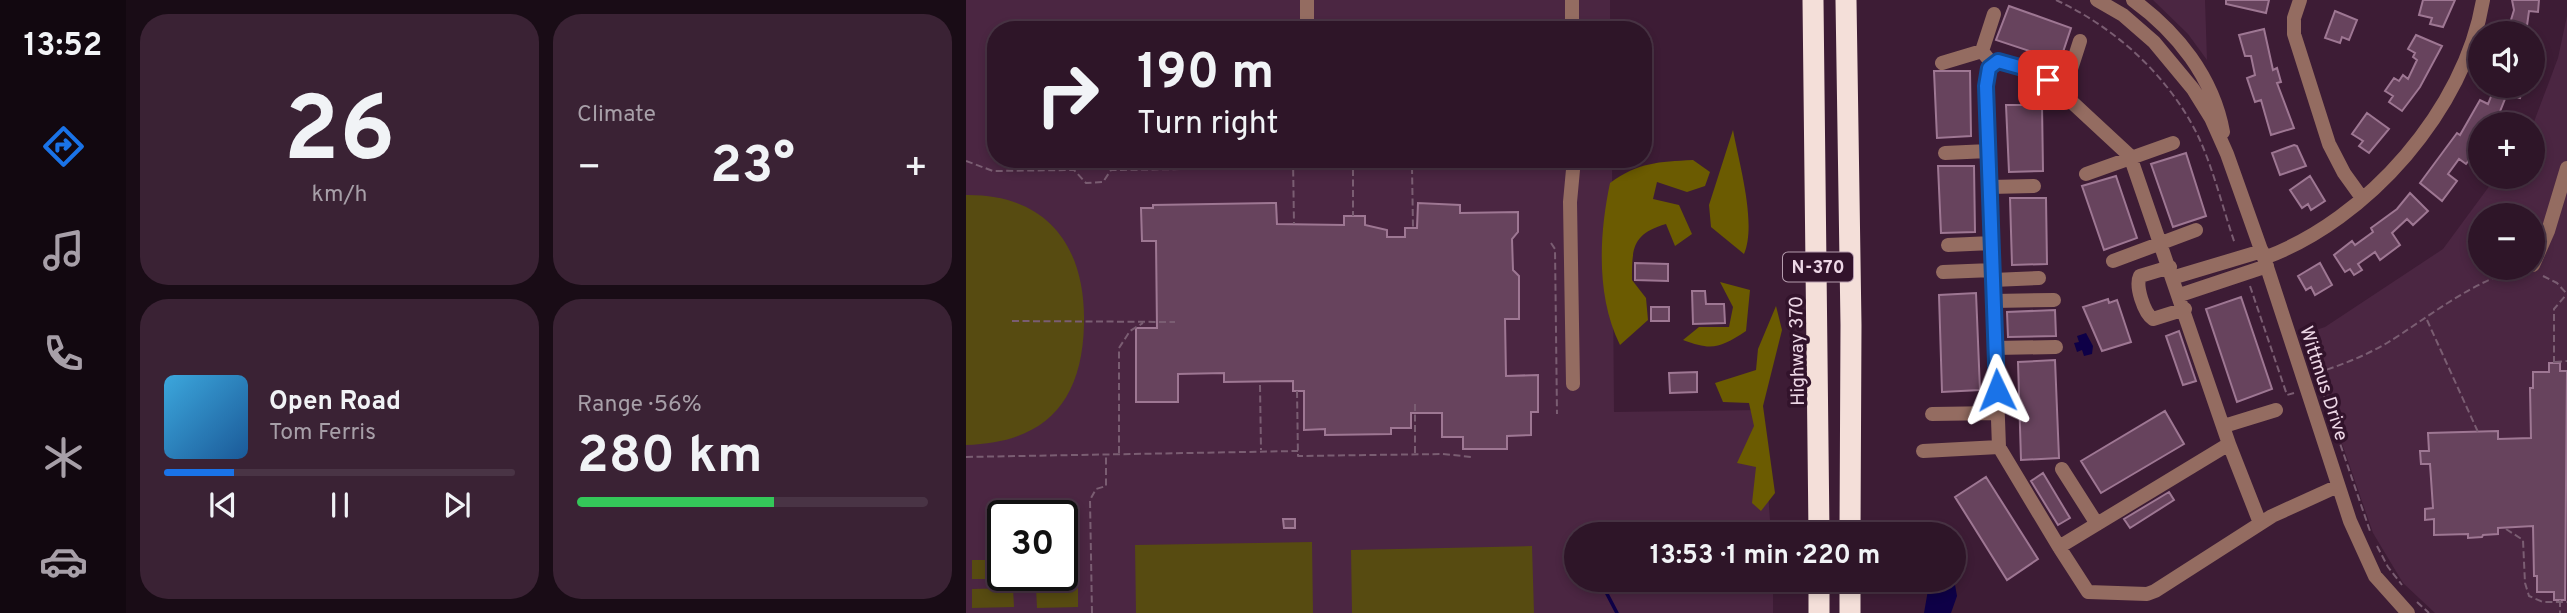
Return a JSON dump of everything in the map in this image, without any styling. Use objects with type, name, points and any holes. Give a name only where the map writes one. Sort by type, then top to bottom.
[{"type":"highway","name":"Highway 370","points":[[1813,0],[1819,522]]},
{"type":"highway","name":"N-370","points":[[1846,0],[1851,324],[1850,522]]},
{"type":"highway","points":[[1819,592],[1819,613]]},
{"type":"highway","points":[[1850,592],[1850,613]]},
{"type":"street","points":[[1307,0],[1307,21]]},
{"type":"street","points":[[1572,0],[1573,21]]},
{"type":"street","name":"Wittmus Drive","points":[[2096,0],[2154,42],[2193,89],[2227,154],[2350,521],[2375,576],[2410,606]]},
{"type":"street","name":"Wittmus Drive","points":[[2133,0],[2151,6],[2207,82],[2220,112],[2227,154]]},
{"type":"street","points":[[2300,0],[2294,18],[2294,34],[2326,136],[2339,166],[2362,198]]},
{"type":"street","points":[[2264,259],[2240,258],[2140,276],[2137,282],[2148,315],[2153,319],[2245,274],[2264,259],[2290,247],[2362,198],[2401,162],[2448,96],[2471,50],[2483,0]]},
{"type":"street","points":[[2135,27],[2151,6]]},
{"type":"street","points":[[1982,51],[1994,14]]},
{"type":"street","points":[[2057,88],[2070,72],[2080,41]]},
{"type":"street","points":[[1942,63],[1982,51]]},
{"type":"street","points":[[1982,51],[1993,65]]},
{"type":"street","points":[[2260,523],[2229,444],[2183,302],[2130,156],[2048,80],[2023,68],[1998,61],[1989,68],[1986,86],[1998,447],[2088,592],[2147,594],[2260,523],[2338,485]]},
{"type":"street","points":[[2086,174],[2130,156],[2173,143]]},
{"type":"street","points":[[1945,153],[1988,151]]},
{"type":"street","points":[[1573,168],[1570,201],[1573,384]]},
{"type":"street","points":[[2545,238],[2567,168]]},
{"type":"street","points":[[1990,187],[2034,186]]},
{"type":"street","points":[[2113,261],[2196,230]]},
{"type":"street","points":[[1948,245],[1992,243]]},
{"type":"street","points":[[1943,272],[2039,278]]},
{"type":"street","points":[[1994,302],[2054,300]]},
{"type":"street","points":[[1996,348],[2056,347]]},
{"type":"street","points":[[2224,426],[2276,410]]},
{"type":"street","points":[[1932,414],[1998,413]]},
{"type":"street","points":[[2059,547],[2229,444]]},
{"type":"street","points":[[1923,451],[1998,447]]},
{"type":"street","points":[[2062,469],[2097,524]]},
{"type":"path","points":[[2056,0],[2078,11],[2122,43],[2174,94],[2200,141],[2240,258]]},
{"type":"path","points":[[966,161],[993,171],[1074,170],[1086,183],[1103,182],[1111,170],[1232,168]]},
{"type":"path","points":[[1293,168],[1294,224]]},
{"type":"path","points":[[1353,168],[1353,216]]},
{"type":"path","points":[[1412,168],[1413,228]]},
{"type":"path","points":[[1551,243],[1555,249],[1557,414]]},
{"type":"path","points":[[2245,274],[2287,396],[2320,384],[2372,537],[2388,568],[2405,589]]},
{"type":"path","points":[[2545,277],[2557,283],[2567,294],[2554,309],[2554,362],[2567,361]]},
{"type":"path","points":[[2316,374],[2358,359],[2490,280]]},
{"type":"path","points":[[2426,319],[2478,432]]},
{"type":"path","points":[[1012,321],[1175,322]]},
{"type":"path","points":[[1119,453],[1119,348],[1129,331],[1144,323]]},
{"type":"path","points":[[1260,385],[1261,451]]},
{"type":"path","points":[[1297,391],[1298,456],[1471,457]]},
{"type":"path","points":[[1415,404],[1415,455]]},
{"type":"path","points":[[966,457],[1298,450]]},
{"type":"path","points":[[1091,613],[1090,500],[1096,489],[1106,486],[1106,454]]},
{"type":"path","points":[[2506,529],[2523,540],[2525,583],[2529,596],[2537,601],[2567,602]]},
{"type":"path","points":[[2560,601],[2560,613]]},
{"type":"path","points":[[2410,606],[2429,613]]},
{"type":"shaded area","points":[[966,0],[1610,0],[1610,21],[987,21],[987,168],[1612,168],[1614,412],[1762,410],[1770,522],[1564,522],[1564,592],[1773,592],[1773,613],[966,613]]},
{"type":"shaded area","points":[[2153,0],[2205,0],[2207,60],[2188,34]]},
{"type":"shaded area","points":[[2567,16],[2567,613],[2435,613],[2403,583],[2373,533],[2304,334],[2325,327],[2443,249],[2468,215],[2468,280],[2545,280],[2545,203],[2477,203],[2487,189],[2545,189],[2545,112],[2538,112],[2558,58]]},
{"type":"shaded area","points":[[1733,130],[1748,210],[1748,241],[1744,254],[1711,227],[1709,205]]},
{"type":"shaded area","points":[[1693,160],[1710,172],[1705,186],[1687,192],[1657,182],[1653,199],[1679,205],[1692,234],[1675,246],[1666,224],[1646,232],[1636,244],[1632,280],[1646,298],[1648,320],[1620,345],[1612,326],[1603,286],[1602,244],[1610,183],[1638,168],[1652,168],[1652,164]]},
{"type":"shaded area","points":[[966,195],[995,197],[1020,204],[1040,215],[1057,231],[1078,272],[1083,297],[1084,325],[1082,352],[1076,376],[1067,396],[1054,413],[1038,426],[1017,436],[966,445]]},
{"type":"shaded area","points":[[1720,282],[1750,290],[1746,331],[1716,346],[1701,346],[1683,340],[1699,327],[1729,327],[1733,307]]},
{"type":"shaded area","points":[[1776,306],[1782,330],[1763,406],[1775,493],[1761,511],[1752,503],[1756,467],[1737,463],[1754,426],[1749,403],[1723,402],[1715,383],[1756,370],[1758,349]]},
{"type":"shaded area","points":[[2086,333],[2093,346],[2092,354],[2084,356],[2082,350],[2077,352],[2074,343],[2079,342],[2077,336]]},
{"type":"shaded area","points":[[1312,542],[1313,613],[1136,613],[1135,545]]},
{"type":"shaded area","points":[[1532,546],[1534,613],[1352,613],[1351,550]]},
{"type":"shaded area","points":[[972,560],[987,560],[987,579],[972,579]]},
{"type":"shaded area","points":[[972,589],[1013,591],[1014,607],[972,608]]},
{"type":"shaded area","points":[[1036,591],[1078,591],[1078,607],[1037,608]]},
{"type":"shaded area","points":[[1928,592],[1956,592],[1951,613],[1924,613]]},
{"type":"building","points":[[2226,0],[2269,0],[2266,13],[2226,4]]},
{"type":"building","points":[[2423,0],[2455,0],[2443,27],[2430,24],[2432,18],[2419,15]]},
{"type":"building","points":[[2512,0],[2539,0],[2538,12],[2529,11],[2528,21],[2511,21],[2514,10]]},
{"type":"building","points":[[2009,6],[2071,28],[2060,61],[1996,40]]},
{"type":"building","points":[[2335,11],[2357,20],[2349,40],[2342,37],[2340,43],[2325,38]]},
{"type":"building","points":[[2264,29],[2273,70],[2277,68],[2281,82],[2277,83],[2294,128],[2271,135],[2261,100],[2255,102],[2247,78],[2255,75],[2251,56],[2245,56],[2239,35]]},
{"type":"building","points":[[2416,35],[2442,46],[2420,87],[2402,111],[2389,102],[2393,96],[2385,91],[2394,78],[2399,81],[2403,75],[2408,79],[2417,60],[2413,57],[2415,53],[2408,49]]},
{"type":"building","points":[[1934,71],[1970,71],[1971,136],[1937,138]]},
{"type":"building","points":[[2490,98],[2505,98],[2500,112],[2473,112],[2480,100],[2488,104]]},
{"type":"building","points":[[2006,105],[2042,105],[2043,171],[2009,172]]},
{"type":"building","points":[[2367,113],[2389,129],[2369,153],[2359,146],[2363,141],[2352,134]]},
{"type":"building","points":[[2468,121],[2468,161],[2466,164],[2459,159],[2448,174],[2457,181],[2442,201],[2420,183],[2457,133],[2460,135]]},
{"type":"building","points":[[2297,146],[2306,166],[2280,175],[2272,153]]},
{"type":"building","points":[[2186,153],[2206,216],[2173,227],[2151,164]]},
{"type":"building","points":[[1938,166],[1974,166],[1975,232],[1941,233]]},
{"type":"building","points":[[2116,176],[2137,238],[2104,250],[2082,186]]},
{"type":"building","points":[[2310,176],[2325,201],[2311,210],[2308,204],[2302,208],[2290,190]]},
{"type":"building","points":[[2410,193],[2428,211],[2413,225],[2407,219],[2392,233],[2400,245],[2380,260],[2375,252],[2358,264],[2362,270],[2354,275],[2350,269],[2345,272],[2334,255],[2352,241],[2355,245],[2373,232],[2371,228],[2397,209]]},
{"type":"building","points":[[2010,198],[2046,198],[2047,264],[2012,265]]},
{"type":"building","points":[[1276,203],[1277,224],[1344,225],[1344,216],[1365,216],[1365,225],[1387,230],[1387,237],[1405,237],[1405,228],[1417,228],[1418,203],[1460,205],[1460,213],[1518,212],[1518,232],[1512,239],[1513,270],[1519,276],[1519,319],[1505,319],[1506,376],[1538,375],[1538,412],[1531,412],[1531,435],[1507,436],[1507,449],[1463,449],[1463,437],[1442,437],[1442,413],[1411,413],[1411,428],[1391,428],[1391,434],[1325,435],[1325,429],[1304,430],[1304,391],[1293,391],[1293,381],[1224,382],[1224,373],[1178,374],[1178,402],[1136,402],[1136,328],[1157,328],[1156,241],[1142,241],[1141,208],[1153,208],[1153,205]]},
{"type":"building","points":[[1635,263],[1668,264],[1668,281],[1635,280]]},
{"type":"building","points":[[2320,263],[2332,285],[2315,295],[2311,287],[2306,290],[2298,276]]},
{"type":"building","points":[[1692,291],[1705,291],[1706,304],[1724,304],[1725,323],[1693,324]]},
{"type":"building","points":[[1976,293],[1980,390],[1942,392],[1939,295]]},
{"type":"building","points":[[2241,297],[2272,389],[2237,402],[2206,309]]},
{"type":"building","points":[[2108,299],[2109,303],[2117,300],[2131,342],[2102,351],[2083,307]]},
{"type":"building","points":[[1651,307],[1669,307],[1669,321],[1651,321]]},
{"type":"building","points":[[2055,310],[2056,336],[2008,337],[2007,312]]},
{"type":"building","points":[[2179,331],[2196,381],[2183,385],[2166,336]]},
{"type":"building","points":[[2055,360],[2059,458],[2021,460],[2018,362]]},
{"type":"building","points":[[2549,363],[2560,363],[2560,371],[2567,371],[2565,600],[2554,600],[2554,592],[2537,592],[2533,526],[2498,528],[2498,534],[2482,537],[2468,538],[2468,534],[2434,535],[2434,519],[2425,520],[2425,509],[2433,508],[2430,464],[2421,464],[2420,451],[2429,451],[2428,433],[2498,431],[2498,439],[2531,438],[2530,388],[2533,388],[2533,372],[2549,372]]},
{"type":"building","points":[[1697,372],[1697,392],[1670,393],[1669,373]]},
{"type":"building","points":[[2165,411],[2184,444],[2101,493],[2081,461]]},
{"type":"building","points":[[2043,473],[2070,518],[2058,525],[2031,481]]},
{"type":"building","points":[[1986,477],[2038,559],[2007,580],[1955,497]]},
{"type":"building","points":[[2169,492],[2174,500],[2130,528],[2124,519]]},
{"type":"building","points":[[1283,519],[1295,519],[1295,528],[1284,528]]},
{"type":"waterway","points":[[1606,592],[1617,613]]},
{"type":"route","points":[[1997,390],[1986,86],[1989,68],[1998,61],[2023,68],[2048,80]]}]
